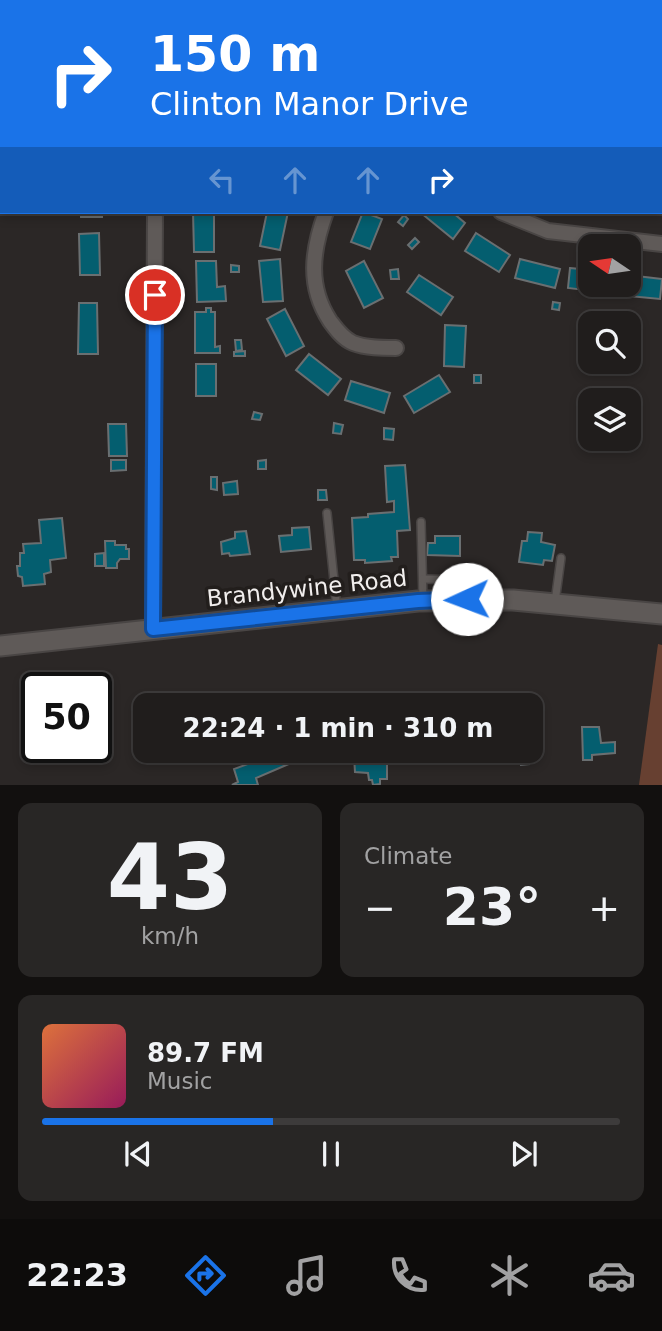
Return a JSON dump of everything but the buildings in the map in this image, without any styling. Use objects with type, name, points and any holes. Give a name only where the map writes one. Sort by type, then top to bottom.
[{"type":"main road","name":"Brandywine Road","points":[[0,646],[423,601],[489,599],[662,614]]},
{"type":"street","points":[[153,629],[155,214]]},
{"type":"street","points":[[325,214],[316,245],[313,269],[315,289],[321,306],[343,337],[352,343],[396,348]]},
{"type":"street","points":[[506,214],[548,231],[662,244]]},
{"type":"lane","points":[[327,513],[337,610]]},
{"type":"lane","points":[[421,522],[423,601]]},
{"type":"lane","points":[[555,603],[561,558]]},
{"type":"lane","points":[[423,579],[460,580]]},
{"type":"shaded area","points":[[658,644],[662,645],[662,785],[639,785]]},
{"type":"route","points":[[155,295],[153,629],[418,601],[467,599]]}]
